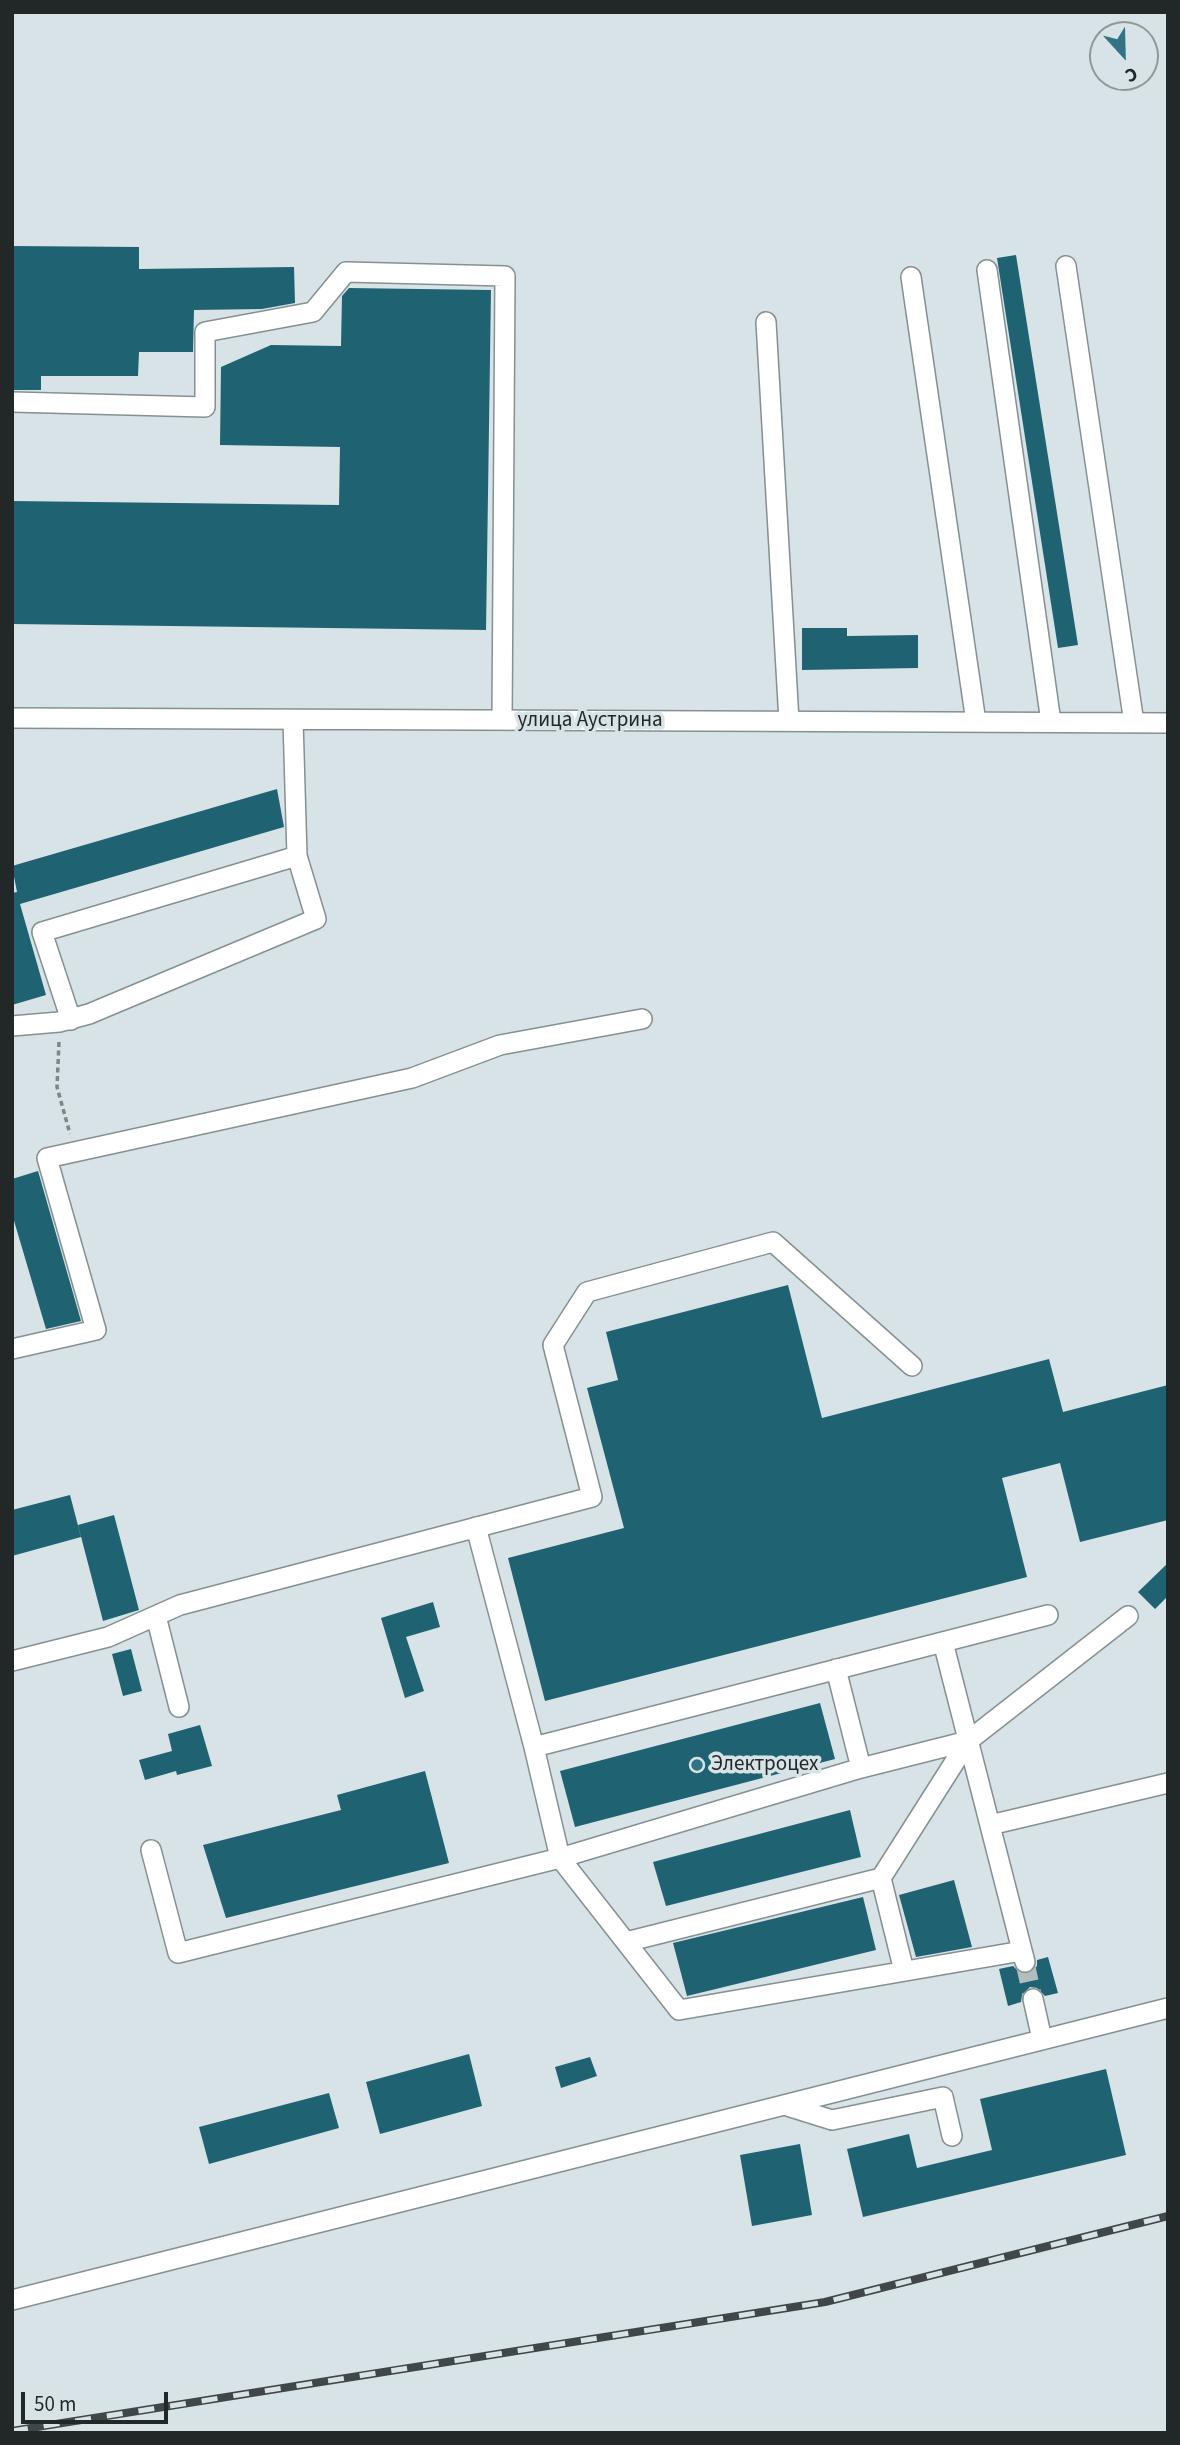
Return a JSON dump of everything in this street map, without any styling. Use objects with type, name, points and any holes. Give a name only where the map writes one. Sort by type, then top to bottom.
[{"type":"street","points":[[1066,266],[1134,723]]},
{"type":"street","points":[[987,270],[1051,722]]},
{"type":"street","points":[[12,402],[205,407],[205,332],[313,312],[346,272],[505,276],[502,720]]},
{"type":"street","points":[[911,277],[976,722]]},
{"type":"street","points":[[765,322],[789,721]]},
{"type":"street","name":"улица Аустрина","points":[[12,718],[1168,723]]},
{"type":"street","points":[[12,1026],[65,1021],[316,919],[297,856],[293,720]]},
{"type":"street","points":[[65,1021],[42,932],[297,856]]},
{"type":"street","points":[[12,1349],[96,1330],[47,1158],[412,1077],[500,1045],[642,1019]]},
{"type":"street","points":[[12,1661],[108,1637],[180,1605],[592,1497],[554,1345],[587,1293],[773,1242],[912,1367]]},
{"type":"street","points":[[476,1527],[534,1747],[559,1858],[679,2010],[904,1971],[1024,1957],[943,1642]]},
{"type":"street","points":[[534,1747],[1048,1615]]},
{"type":"street","points":[[156,1616],[179,1707]]},
{"type":"street","points":[[626,1942],[881,1878],[968,1741],[1128,1616]]},
{"type":"street","points":[[836,1670],[861,1768]]},
{"type":"street","points":[[151,1850],[178,1953],[559,1858],[861,1768],[968,1741]]},
{"type":"street","points":[[990,1825],[1168,1783]]},
{"type":"street","points":[[881,1878],[904,1971]]},
{"type":"street","points":[[1032,1999],[1042,2039]]},
{"type":"street","points":[[12,2300],[1168,2008]]},
{"type":"street","points":[[783,2105],[832,2120],[943,2097],[952,2136]]},
{"type":"path","points":[[65,1021],[57,1087],[75,1150]]},
{"type":"building","points":[[12,246],[139,247],[139,269],[294,267],[295,303],[262,309],[194,310],[193,352],[139,352],[138,376],[41,376],[41,390],[12,390]]},
{"type":"building","points":[[1016,255],[1078,645],[1058,648],[997,258]]},
{"type":"building","points":[[349,288],[491,290],[486,630],[12,624],[12,501],[339,505],[340,447],[220,445],[221,367],[271,345],[341,346],[342,296]]},
{"type":"building","points":[[802,628],[847,628],[847,636],[918,635],[918,668],[802,670]]},
{"type":"building","points":[[277,789],[284,827],[20,904],[46,995],[12,1005],[12,893],[17,892],[12,866]]},
{"type":"building","points":[[38,1171],[81,1321],[46,1329],[12,1214],[12,1179]]},
{"type":"building","points":[[788,1285],[822,1418],[1049,1359],[1063,1412],[1168,1385],[1168,1520],[1080,1542],[1060,1463],[1002,1478],[1027,1577],[545,1701],[508,1558],[624,1528],[587,1388],[618,1380],[606,1332]]},
{"type":"building","points":[[70,1495],[81,1537],[12,1556],[12,1510]]},
{"type":"building","points":[[114,1515],[139,1610],[103,1621],[78,1525]]},
{"type":"building","points":[[1168,1563],[1168,1596],[1155,1609],[1138,1592]]},
{"type":"building","points":[[433,1602],[440,1627],[406,1637],[424,1691],[405,1698],[381,1618]]},
{"type":"building","points":[[131,1649],[142,1691],[123,1696],[112,1654]]},
{"type":"building","name":"Электроцех","points":[[820,1703],[835,1759],[575,1827],[560,1771]]},
{"type":"building","points":[[200,1725],[212,1766],[177,1775],[176,1771],[145,1780],[139,1760],[172,1751],[168,1734]]},
{"type":"building","points":[[425,1771],[449,1863],[226,1918],[203,1845],[341,1810],[337,1795]]},
{"type":"building","points":[[850,1810],[861,1857],[666,1906],[653,1862]]},
{"type":"building","points":[[954,1880],[972,1947],[916,1957],[899,1895]]},
{"type":"building","points":[[863,1897],[876,1950],[687,1996],[673,1943]]},
{"type":"building","points":[[1048,1957],[1058,1993],[1045,1996],[1037,1988],[1030,1987],[1022,1995],[1021,2002],[1008,2006],[999,1969],[1013,1966],[1021,1974],[1029,1974],[1037,1966],[1037,1960]]},
{"type":"building","points":[[469,2054],[482,2106],[380,2134],[366,2082]]},
{"type":"building","points":[[590,2057],[597,2076],[561,2088],[555,2067]]},
{"type":"building","points":[[1106,2069],[1126,2155],[863,2217],[847,2149],[909,2134],[917,2168],[992,2150],[980,2099]]},
{"type":"building","points":[[329,2093],[339,2128],[209,2164],[199,2127]]},
{"type":"building","points":[[800,2144],[812,2215],[752,2226],[740,2155]]},
{"type":"tunnel","points":[[1025,1963],[1033,1999]]},
{"type":"railway","points":[[12,2431],[825,2302],[1168,2216]]},
{"type":"place","name":"Электроцех","points":[[697,1765]]}]
